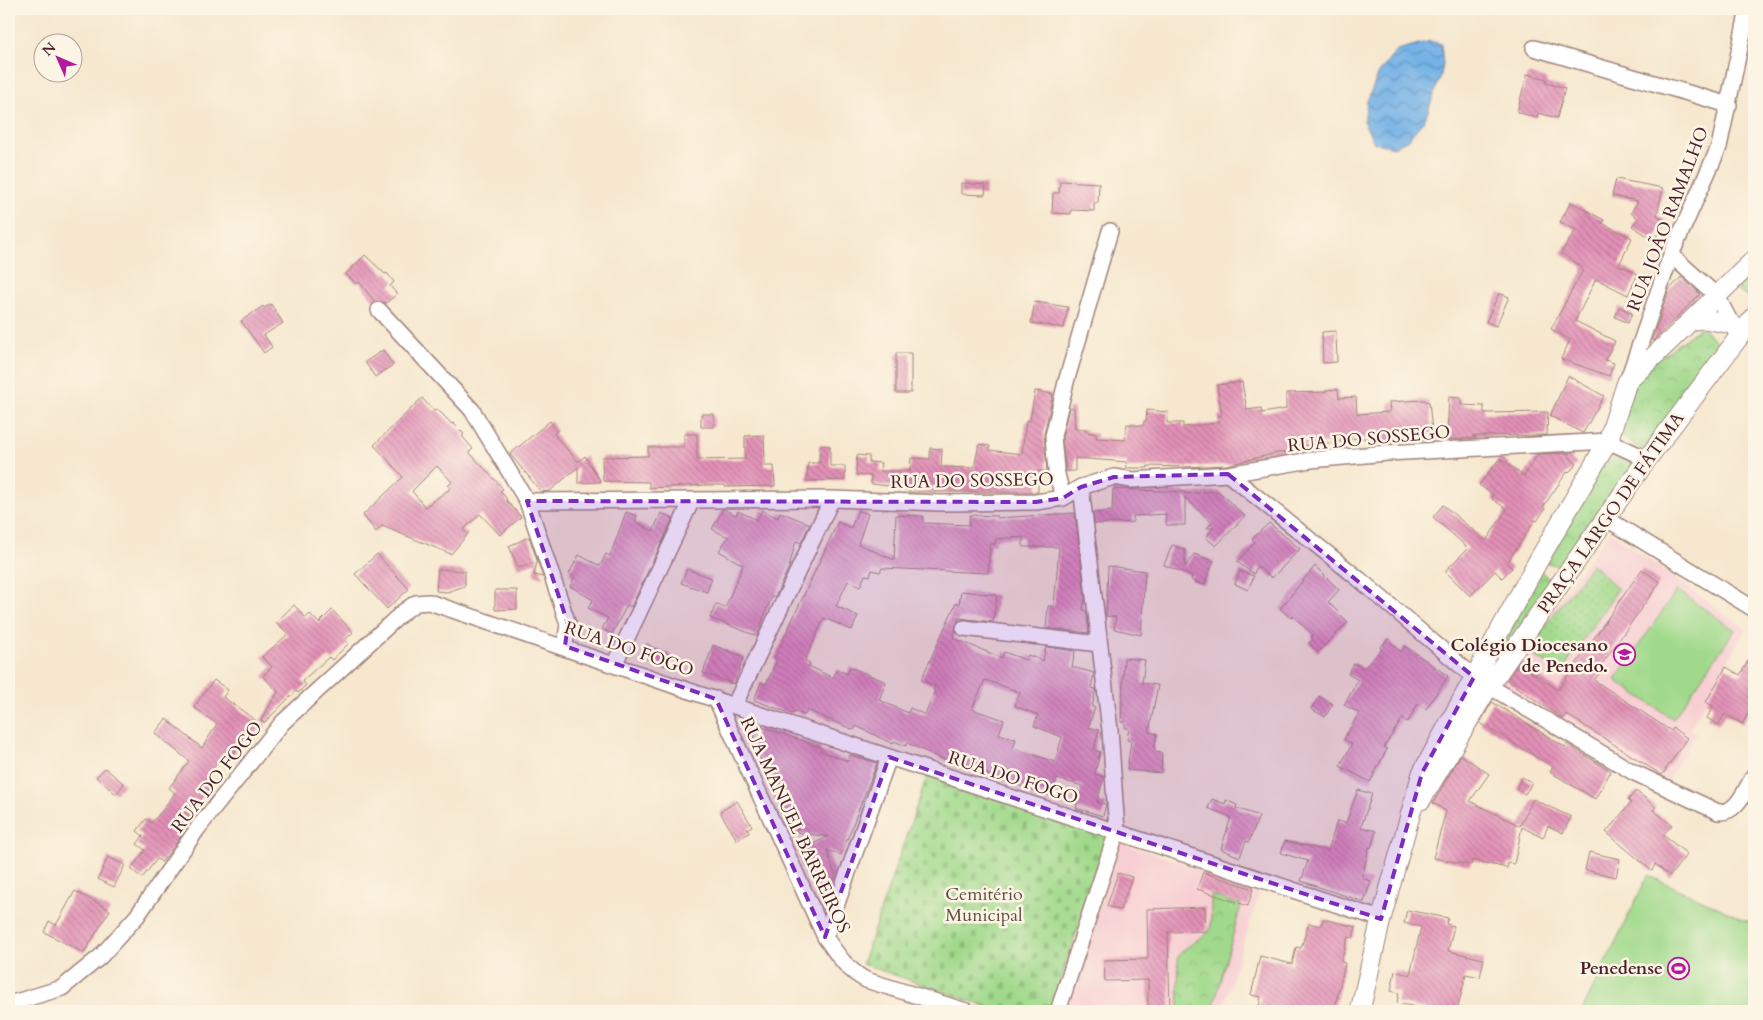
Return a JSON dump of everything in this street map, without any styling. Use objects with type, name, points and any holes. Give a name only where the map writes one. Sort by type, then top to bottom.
[{"type":"main road","points":[[1482,681],[1538,561],[1608,441],[1627,382],[1754,260]]},
{"type":"main road","name":"PRAÇA LARGO DE FÁTIMA","points":[[1360,1011],[1381,919],[1412,816],[1482,681],[1564,578],[1607,519],[1735,331],[1754,317]]},
{"type":"main road","points":[[1693,320],[1704,319],[1735,331]]},
{"type":"main road","points":[[1538,561],[1564,578]]},
{"type":"street","name":"RUA JOÃO RAMALHO","points":[[1627,382],[1671,255],[1719,147],[1748,9]]},
{"type":"street","points":[[1534,48],[1729,105]]},
{"type":"street","points":[[1063,498],[1056,470],[1053,436],[1066,382],[1110,230]]},
{"type":"street","points":[[1671,255],[1717,296],[1735,331]]},
{"type":"street","points":[[379,310],[472,410],[527,501],[568,624],[565,646]]},
{"type":"street","name":"RUA DO SOSSEGO","points":[[527,501],[832,499],[940,503],[1036,502],[1063,498],[1081,487],[1114,477],[1132,480],[1228,474],[1311,460],[1387,453],[1608,441],[1647,459]]},
{"type":"street","points":[[1228,474],[1359,578],[1482,681],[1633,772],[1718,812],[1730,812],[1735,807],[1754,775]]},
{"type":"street","points":[[1058,1011],[1117,832],[1110,730],[1081,487]]},
{"type":"street","points":[[734,706],[832,499]]},
{"type":"street","points":[[615,663],[692,500]]},
{"type":"street","points":[[1607,519],[1754,609]]},
{"type":"street","name":"RUA DO FOGO","points":[[9,1004],[62,988],[100,957],[138,916],[198,828],[282,723],[403,612],[416,603],[430,602],[615,663],[734,706],[1381,919]]},
{"type":"street","points":[[964,628],[1099,644]]},
{"type":"street","name":"RUA MANUEL BARREIROS","points":[[716,699],[825,937],[845,964],[866,980],[966,1011]]},
{"type":"street","points":[[825,937],[889,757]]},
{"type":"highlighted area","points":[[1228,474],[1474,677],[1422,773],[1381,919],[889,757],[825,937],[716,699],[565,646],[568,624],[527,501],[1036,502],[1063,498],[1081,487],[1114,477]]},
{"type":"shaded area","name":"Colégio Diocesano de Penedo.","points":[[1610,532],[1746,629],[1690,729],[1696,734],[1665,785],[1497,681]]},
{"type":"shaded area","points":[[1120,843],[1261,888],[1222,1011],[1066,1011]]},
{"type":"green space","points":[[1754,271],[1754,303],[1735,288]]},
{"type":"green space","points":[[1701,327],[1723,347],[1648,454],[1617,433],[1636,381],[1651,364]]},
{"type":"green space","points":[[1613,446],[1642,459],[1567,568],[1544,562]]},
{"type":"green space","points":[[1592,564],[1618,589],[1561,672],[1526,651]]},
{"type":"green space","points":[[1538,570],[1556,582],[1491,674],[1485,673]]},
{"type":"green space","points":[[1677,590],[1735,630],[1673,719],[1615,680]]},
{"type":"green space","name":"Cemitério Municipal","points":[[927,776],[1108,834],[1051,1011],[1000,1011],[862,964]]},
{"type":"green space","name":"Penedense","points":[[1648,875],[1754,924],[1754,1011],[1582,1011]]},
{"type":"green space","points":[[1211,895],[1241,905],[1212,1011],[1179,1011],[1178,958],[1182,951],[1211,930]]},
{"type":"water","points":[[1430,41],[1441,44],[1443,64],[1441,75],[1425,119],[1408,139],[1394,147],[1374,143],[1364,122],[1367,101],[1379,73],[1397,50]]},
{"type":"building","points":[[1527,74],[1547,79],[1546,83],[1565,88],[1557,118],[1538,113],[1537,118],[1517,112]]},
{"type":"building","points":[[1616,179],[1663,188],[1657,215],[1666,221],[1654,240],[1632,226],[1638,218],[1631,213],[1638,201],[1612,196]]},
{"type":"building","points":[[1060,181],[1099,183],[1098,203],[1094,203],[1094,211],[1071,210],[1071,214],[1052,213],[1053,193],[1059,193]]},
{"type":"building","points":[[961,183],[986,185],[985,195],[961,194]]},
{"type":"building","points":[[1571,202],[1604,220],[1602,223],[1632,238],[1619,265],[1638,274],[1628,295],[1596,279],[1575,321],[1615,341],[1605,360],[1614,363],[1609,376],[1561,359],[1570,340],[1551,329],[1582,272],[1582,267],[1561,253],[1576,230],[1560,222]]},
{"type":"building","points":[[365,255],[385,274],[387,273],[394,282],[390,286],[397,294],[386,303],[375,302],[359,282],[357,284],[346,274]]},
{"type":"building","points":[[1681,277],[1700,294],[1653,341],[1669,290]]},
{"type":"building","points":[[1499,293],[1509,297],[1496,326],[1486,322]]},
{"type":"building","points":[[1035,302],[1068,307],[1064,328],[1031,323]]},
{"type":"building","points":[[271,304],[283,323],[264,335],[272,347],[264,353],[241,321],[263,306],[264,308]]},
{"type":"building","points":[[1619,307],[1632,313],[1628,323],[1615,317]]},
{"type":"building","points":[[1336,331],[1337,362],[1323,363],[1322,332]]},
{"type":"building","points":[[383,350],[393,365],[375,377],[365,362]]},
{"type":"building","points":[[896,353],[911,353],[911,393],[896,393]]},
{"type":"building","points":[[1568,376],[1604,396],[1583,433],[1550,416]]},
{"type":"building","points":[[1242,382],[1247,410],[1261,408],[1262,413],[1286,409],[1286,393],[1326,392],[1326,390],[1338,389],[1339,398],[1356,397],[1357,414],[1390,412],[1389,402],[1424,400],[1429,402],[1433,441],[1400,439],[1400,443],[1384,444],[1383,441],[1369,441],[1369,438],[1341,439],[1341,442],[1306,445],[1306,451],[1277,453],[1227,465],[1126,468],[1127,462],[1075,458],[1075,471],[1066,471],[1062,437],[1069,408],[1074,408],[1075,429],[1086,429],[1086,432],[1097,434],[1096,438],[1125,440],[1127,424],[1143,426],[1144,421],[1146,421],[1147,410],[1168,412],[1167,423],[1183,423],[1183,427],[1219,423],[1218,416],[1222,415],[1217,385]]},
{"type":"building","points":[[1035,391],[1053,394],[1044,434],[1047,471],[1038,471],[1038,492],[909,492],[909,490],[899,489],[899,487],[871,484],[871,476],[856,475],[857,455],[869,456],[869,462],[881,463],[880,471],[910,471],[911,458],[930,459],[930,448],[942,449],[941,467],[974,468],[979,444],[990,446],[989,450],[1022,454],[1026,421],[1030,421]]},
{"type":"building","points":[[1449,397],[1461,398],[1461,405],[1484,406],[1484,413],[1548,412],[1547,435],[1472,436],[1476,438],[1447,440]]},
{"type":"building","points":[[422,398],[434,411],[437,409],[464,434],[462,436],[473,449],[469,452],[503,489],[500,491],[521,517],[500,535],[480,514],[463,530],[468,534],[451,554],[382,526],[376,532],[363,515],[403,477],[374,445]],"holes":[[[437,466],[452,482],[448,486],[451,488],[425,507],[412,491]]]},
{"type":"building","points":[[701,414],[714,414],[714,427],[701,427]]},
{"type":"building","points":[[550,421],[557,431],[554,434],[578,462],[585,456],[601,482],[578,483],[578,467],[550,491],[541,492],[510,454]]},
{"type":"building","points":[[684,434],[697,434],[697,460],[745,459],[745,436],[764,435],[765,466],[774,466],[775,486],[725,487],[725,485],[707,485],[649,488],[649,482],[603,481],[602,457],[648,456],[648,447],[684,447]]},
{"type":"building","points":[[820,445],[830,446],[830,466],[845,466],[845,480],[807,481],[808,463],[819,463]]},
{"type":"building","points":[[1569,453],[1569,457],[1577,464],[1567,472],[1543,507],[1545,509],[1537,521],[1535,520],[1507,563],[1512,568],[1502,578],[1495,571],[1470,596],[1445,571],[1468,548],[1433,517],[1443,505],[1486,541],[1507,509],[1492,499],[1494,495],[1479,485],[1500,458],[1524,476],[1538,454]]},
{"type":"building","points":[[1113,489],[1185,492],[1185,494],[1218,491],[1245,516],[1216,546],[1206,538],[1213,528],[1207,528],[1212,523],[1185,497],[1185,525],[1166,525],[1166,514],[1133,516],[1133,522],[1095,524],[1093,513],[1112,511]]},
{"type":"building","points":[[723,509],[736,515],[738,511],[757,520],[762,510],[778,518],[780,512],[810,524],[801,543],[796,541],[789,567],[775,597],[772,596],[757,636],[710,618],[716,604],[725,608],[743,565],[719,551],[728,537],[712,529]]},
{"type":"building","points":[[858,510],[868,514],[858,544],[894,560],[896,515],[923,516],[923,523],[969,525],[970,515],[997,516],[997,518],[1075,513],[1085,597],[1083,610],[1086,610],[1089,633],[1046,628],[1048,606],[1054,606],[1059,547],[1023,547],[1023,537],[996,539],[995,544],[990,544],[988,573],[882,568],[880,572],[872,570],[870,576],[865,575],[860,587],[848,581],[836,606],[858,616],[852,630],[824,618],[805,661],[810,663],[809,666],[833,678],[837,669],[847,674],[850,667],[886,682],[879,700],[908,713],[910,708],[925,715],[935,691],[933,690],[935,686],[921,680],[956,603],[959,604],[961,591],[997,595],[993,622],[959,618],[953,638],[1002,658],[1004,652],[1026,660],[1028,655],[1043,661],[1046,647],[1075,651],[1072,667],[1094,673],[1091,688],[1096,689],[1092,707],[1095,708],[1088,727],[1099,730],[1094,750],[1100,752],[1095,774],[1104,777],[1097,802],[1106,804],[1103,816],[1076,808],[1083,786],[1057,779],[1052,796],[1044,794],[940,758],[907,743],[906,746],[894,741],[893,744],[856,726],[854,730],[807,710],[805,715],[794,711],[792,714],[754,700],[761,682],[766,684],[777,660],[774,659],[838,522],[851,528]],"holes":[[[985,680],[1020,692],[1015,706],[1038,715],[1034,726],[1062,737],[1055,762],[1013,748],[1016,739],[999,734],[1004,720],[972,709]]]},
{"type":"building","points":[[626,512],[637,516],[635,522],[653,531],[661,513],[673,518],[631,607],[627,605],[612,634],[602,629],[608,618],[588,608],[593,600],[570,586],[575,577],[569,574],[579,555],[600,566],[606,554],[610,556]]},
{"type":"building","points":[[1269,523],[1300,549],[1272,578],[1257,566],[1254,574],[1237,562],[1255,542],[1252,539]]},
{"type":"building","points":[[529,537],[543,577],[534,575],[537,562],[518,568],[509,546]]},
{"type":"building","points":[[1172,545],[1185,550],[1185,567],[1194,554],[1214,561],[1204,585],[1191,580],[1192,576],[1164,565]]},
{"type":"building","points":[[377,554],[409,589],[387,609],[355,574]]},
{"type":"building","points":[[1108,566],[1145,571],[1141,635],[1114,629],[1116,617],[1106,616]]},
{"type":"building","points":[[1315,566],[1339,590],[1328,602],[1348,622],[1318,652],[1309,643],[1313,639],[1311,636],[1313,635],[1293,616],[1291,618],[1280,609]]},
{"type":"building","points":[[438,569],[465,571],[465,586],[447,592],[436,591]]},
{"type":"building","points":[[687,569],[712,578],[707,592],[681,583]]},
{"type":"building","points":[[1642,569],[1660,582],[1597,671],[1600,673],[1594,680],[1671,731],[1673,728],[1687,738],[1662,775],[1566,714],[1563,719],[1507,680],[1519,663],[1558,690]]},
{"type":"building","points":[[1240,571],[1254,576],[1248,590],[1235,584]]},
{"type":"building","points":[[495,590],[517,590],[517,609],[495,610]]},
{"type":"building","points":[[294,605],[306,618],[310,614],[319,623],[332,610],[353,632],[345,640],[348,644],[332,660],[329,657],[302,681],[306,685],[298,693],[296,691],[264,723],[261,720],[278,692],[263,676],[272,667],[262,657],[288,634],[276,622]]},
{"type":"building","points":[[1388,639],[1401,652],[1405,646],[1448,676],[1426,709],[1418,704],[1408,722],[1402,719],[1384,747],[1387,749],[1370,782],[1340,766],[1352,744],[1344,739],[1359,713],[1344,705],[1358,680],[1348,674],[1354,663],[1364,668],[1382,649],[1380,648]]},
{"type":"building","points":[[713,645],[744,657],[734,684],[703,673]]},
{"type":"building","points":[[646,646],[670,654],[665,666],[642,657]]},
{"type":"building","points":[[1754,651],[1754,703],[1742,724],[1725,714],[1718,725],[1707,718],[1713,706],[1706,702],[1726,667],[1740,675]]},
{"type":"building","points":[[1124,658],[1145,660],[1142,683],[1158,685],[1149,732],[1157,734],[1154,748],[1155,752],[1162,753],[1161,773],[1127,770],[1131,741],[1127,740],[1129,728],[1125,728],[1125,722],[1121,722]]},
{"type":"building","points":[[214,680],[228,690],[223,697],[262,725],[245,747],[241,743],[231,758],[224,754],[205,779],[212,784],[197,804],[202,808],[162,862],[157,859],[142,878],[131,869],[145,850],[137,844],[143,836],[137,831],[146,819],[151,823],[162,811],[175,793],[169,788],[189,761],[155,733],[166,719],[202,748],[217,724],[194,707]]},
{"type":"building","points":[[1319,696],[1333,704],[1325,717],[1311,709]]},
{"type":"building","points":[[1492,702],[1565,747],[1567,744],[1611,771],[1595,799],[1550,772],[1553,767],[1480,723]]},
{"type":"building","points":[[759,726],[804,741],[821,748],[820,751],[848,761],[850,755],[877,763],[841,855],[827,850],[836,878],[831,881],[833,887],[830,894],[822,897],[810,864],[807,866],[799,850],[828,837],[796,832],[800,816],[785,821],[766,772],[769,764],[756,757],[752,743]]},
{"type":"building","points":[[1461,755],[1489,774],[1470,801],[1520,826],[1533,799],[1571,817],[1563,833],[1548,826],[1543,838],[1522,827],[1514,864],[1508,863],[1507,868],[1472,860],[1471,865],[1433,858],[1446,811],[1433,803]]},
{"type":"building","points":[[105,768],[124,784],[116,794],[96,777]]},
{"type":"building","points":[[1522,777],[1532,783],[1525,794],[1516,789]]},
{"type":"building","points":[[1358,790],[1372,794],[1361,827],[1376,831],[1371,848],[1369,847],[1362,878],[1371,881],[1364,902],[1301,881],[1308,861],[1281,853],[1285,841],[1328,851],[1337,821],[1346,823]]},
{"type":"building","points":[[1636,791],[1656,807],[1653,810],[1672,825],[1663,835],[1687,854],[1670,876],[1655,864],[1652,871],[1606,832],[1631,803],[1628,800]]},
{"type":"building","points":[[1212,799],[1225,804],[1226,800],[1237,805],[1236,808],[1259,816],[1249,842],[1246,841],[1240,857],[1221,849],[1231,817],[1208,808]]},
{"type":"building","points":[[737,801],[752,826],[747,829],[749,833],[737,840],[720,812]]},
{"type":"building","points":[[1589,852],[1620,859],[1616,877],[1585,870]]},
{"type":"building","points":[[108,857],[125,865],[114,887],[98,879]]},
{"type":"building","points":[[1203,872],[1253,889],[1248,906],[1197,889]]},
{"type":"building","points":[[1118,873],[1132,877],[1120,910],[1107,906]]},
{"type":"building","points":[[75,891],[110,910],[84,953],[44,932],[49,921],[56,925]]},
{"type":"building","points":[[1205,907],[1206,931],[1168,932],[1170,1011],[1148,1011],[1148,980],[1105,981],[1104,960],[1148,959],[1147,909]]},
{"type":"building","points":[[1407,910],[1448,918],[1446,924],[1454,926],[1448,951],[1484,959],[1480,977],[1466,974],[1457,1011],[1435,1011],[1397,1003],[1399,993],[1391,991],[1395,971],[1410,975],[1421,927],[1404,923]]},
{"type":"building","points":[[1323,919],[1356,927],[1353,938],[1348,937],[1341,962],[1345,963],[1334,1011],[1258,1011],[1261,997],[1251,995],[1260,956],[1292,964],[1296,947],[1301,948],[1309,923],[1321,926]]},
{"type":"place","name":"Colégio Diocesano de Penedo.","points":[[1624,655]]},
{"type":"place","name":"Penedense","points":[[1679,968]]}]
